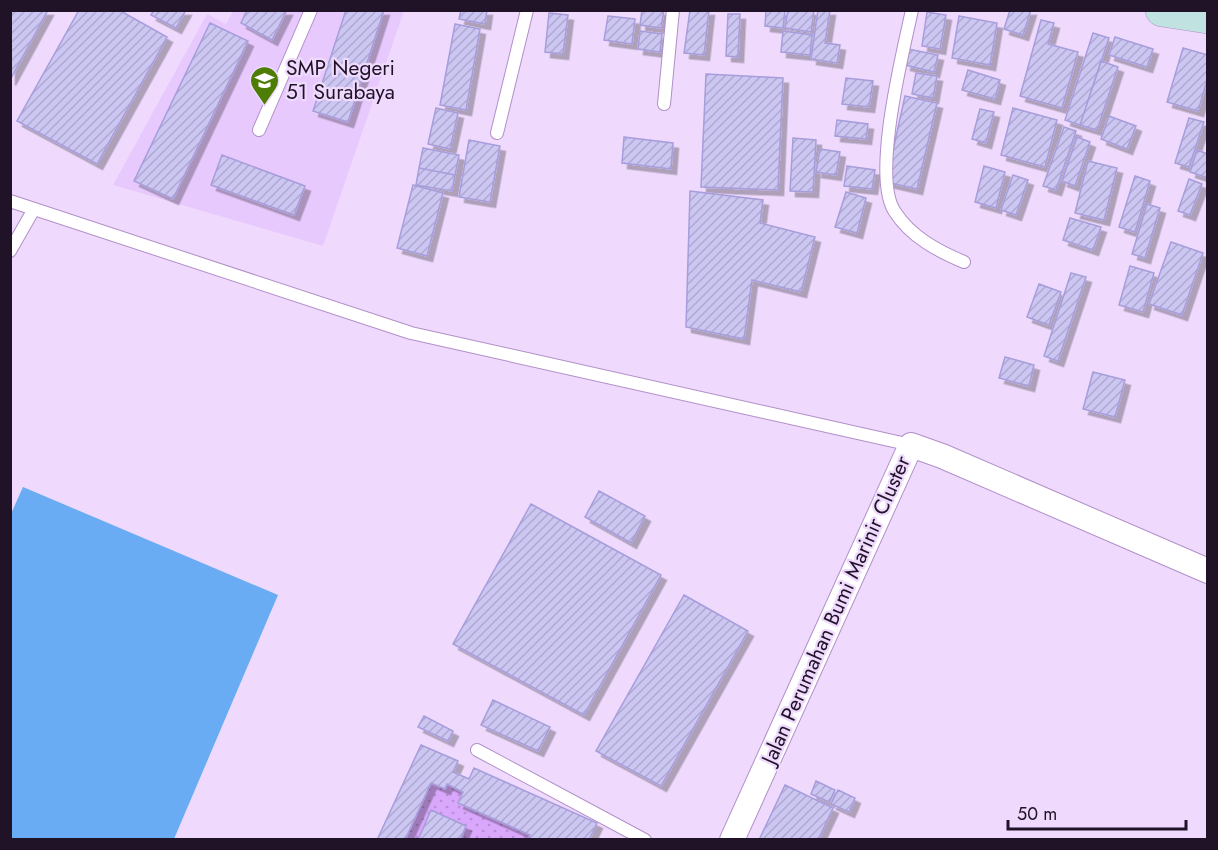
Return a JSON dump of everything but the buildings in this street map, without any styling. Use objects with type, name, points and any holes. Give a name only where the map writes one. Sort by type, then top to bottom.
[{"type":"street","points":[[1162,10],[1208,17]]},
{"type":"street","name":"Jalan Perumahan Bumi Marinir Cluster","points":[[732,840],[911,445],[942,456],[1208,571]]},
{"type":"lane","points":[[259,130],[311,10]]},
{"type":"lane","points":[[497,133],[527,10]]},
{"type":"lane","points":[[664,104],[673,10]]},
{"type":"lane","points":[[912,10],[894,100],[885,183],[888,198],[895,213],[932,248],[964,262]]},
{"type":"lane","points":[[10,201],[411,333],[911,445]]},
{"type":"lane","points":[[10,251],[34,209]]},
{"type":"lane","points":[[477,750],[645,840]]},
{"type":"shaded area","name":"SMP Negeri 51 Surabaya","points":[[233,11],[404,11],[323,246],[113,185],[207,14],[226,24]]},
{"type":"shaded area","points":[[431,783],[445,789],[447,784],[463,792],[458,803],[530,835],[529,839],[460,839],[466,826],[432,811],[418,839],[405,840]]},
{"type":"water","points":[[23,487],[278,595],[174,839],[11,839],[10,516]]},
{"type":"place","name":"SMP Negeri 51 Surabaya","points":[[265,106]]}]
